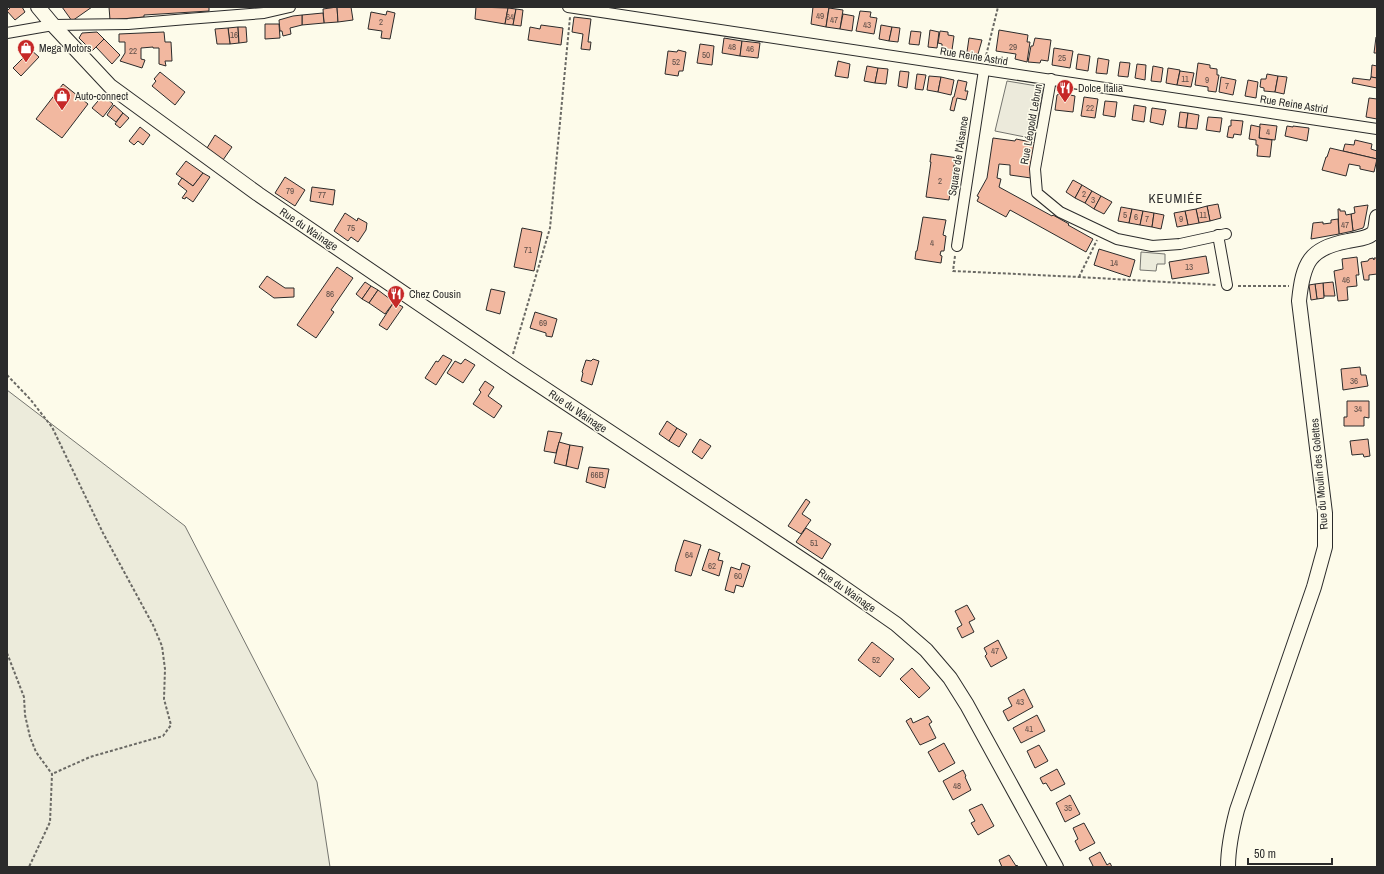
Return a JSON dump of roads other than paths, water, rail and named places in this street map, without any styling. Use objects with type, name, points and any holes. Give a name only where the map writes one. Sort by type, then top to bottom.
[{"type":"main road","name":"Rue du Wainage","points":[[38,7],[52,25],[110,86],[258,194],[509,365],[830,578],[896,624],[926,650],[950,678],[967,705],[1056,867]]},
{"type":"main road","points":[[1375,235],[1377,217]]},
{"type":"main road","name":"Rue du Moulin des Golettes","points":[[1228,867],[1231,830],[1237,810],[1314,587],[1325,547],[1324,505],[1299,300],[1302,274],[1314,254],[1324,248],[1336,243],[1375,235]]},
{"type":"street","points":[[7,33],[52,25],[128,24],[264,12],[290,7]]},
{"type":"street","name":"Rue Reine Astrid","points":[[569,7],[984,65],[1051,79],[1377,129]]},
{"type":"street","name":"Square de l'Aisance","points":[[957,246],[984,65]]},
{"type":"street","name":"Rue Léopold Lebrun","points":[[1051,79],[1035,169],[1037,193],[1060,212],[1117,239],[1152,246],[1180,244],[1222,235],[1227,285]]},
{"type":"place","name":"Mega Motors","points":[[26,63]]},
{"type":"place","name":"Dolce Italia","points":[[1065,103]]},
{"type":"place","name":"Auto-connect","points":[[62,111]]},
{"type":"place","name":"Chez Cousin","points":[[396,309]]},
{"type":"district","name":"KEUMIÉE","points":[[1176,198]]}]
